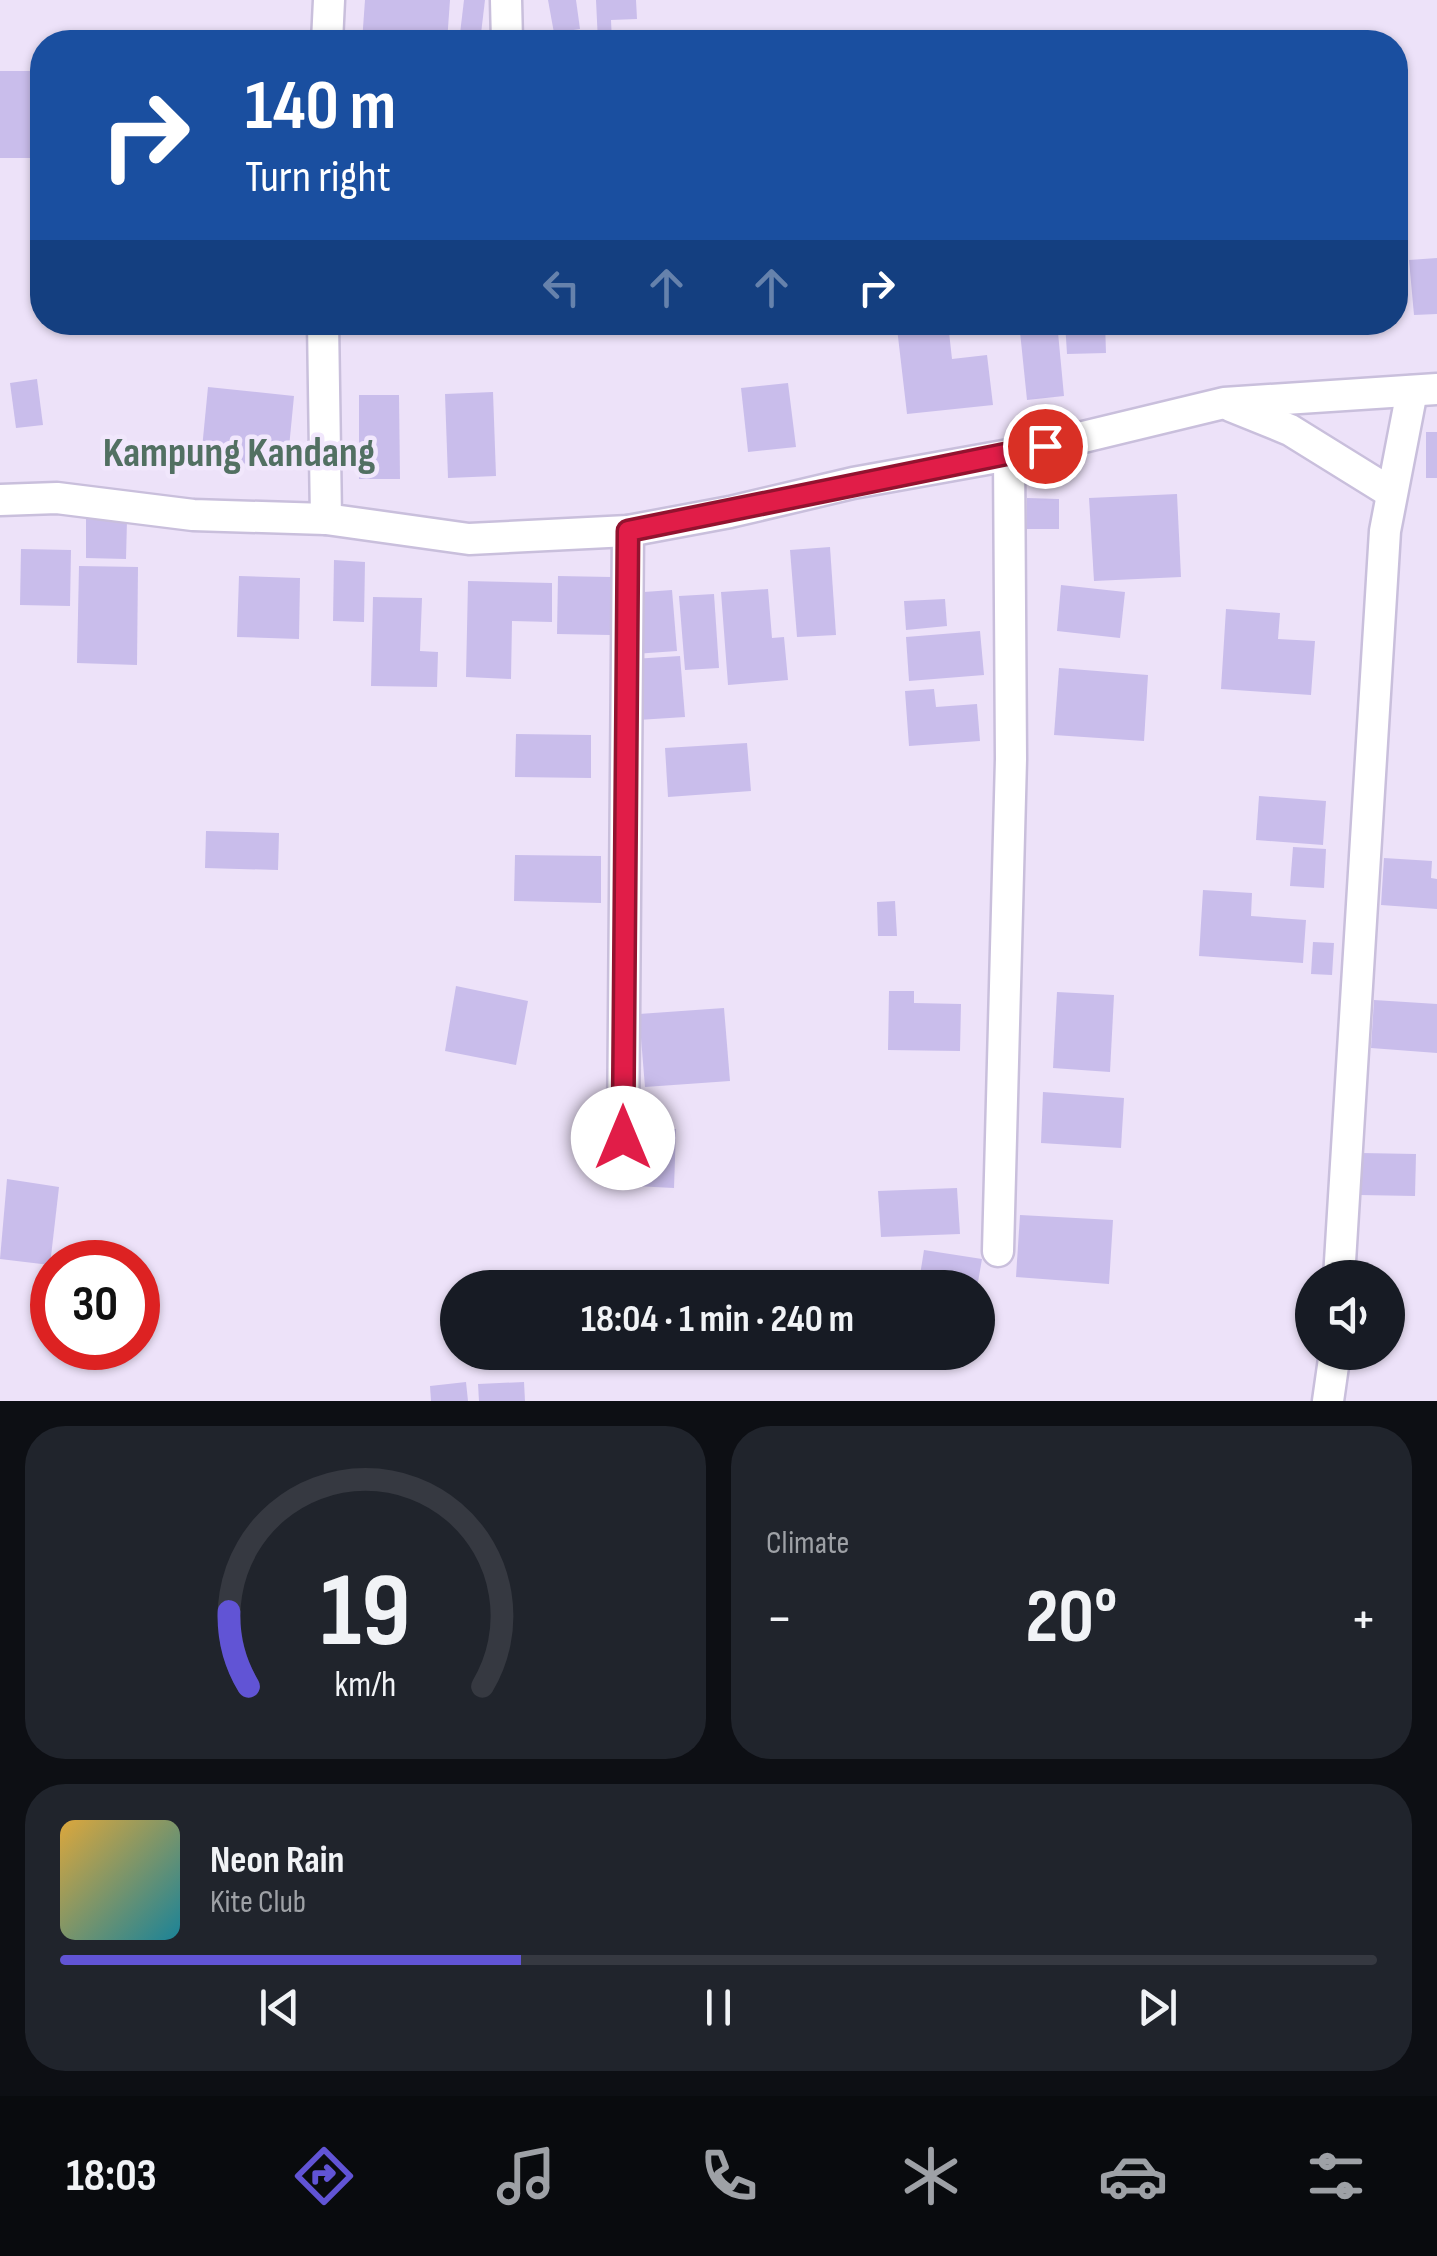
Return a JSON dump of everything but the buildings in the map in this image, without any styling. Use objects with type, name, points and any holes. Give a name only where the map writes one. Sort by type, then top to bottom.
[{"type":"street","points":[[327,30],[328,0]]},
{"type":"street","points":[[506,0],[507,30]]},
{"type":"street","points":[[323,335],[326,519]]},
{"type":"street","points":[[0,500],[57,498],[193,515],[326,519],[469,539],[628,531],[853,483],[1009,455],[1224,403],[1424,390],[1390,492],[1384,531],[1340,1260]]},
{"type":"street","points":[[1224,403],[1290,430],[1390,492]]},
{"type":"street","points":[[998,1251],[1011,759],[1009,455]]},
{"type":"street","points":[[623,1138],[628,531]]},
{"type":"street","points":[[1328,1401],[1332,1370]]},
{"type":"district","name":"Kampung Kandang","points":[[239,451]]},
{"type":"route","points":[[623,1138],[628,531],[1045,446]]}]
